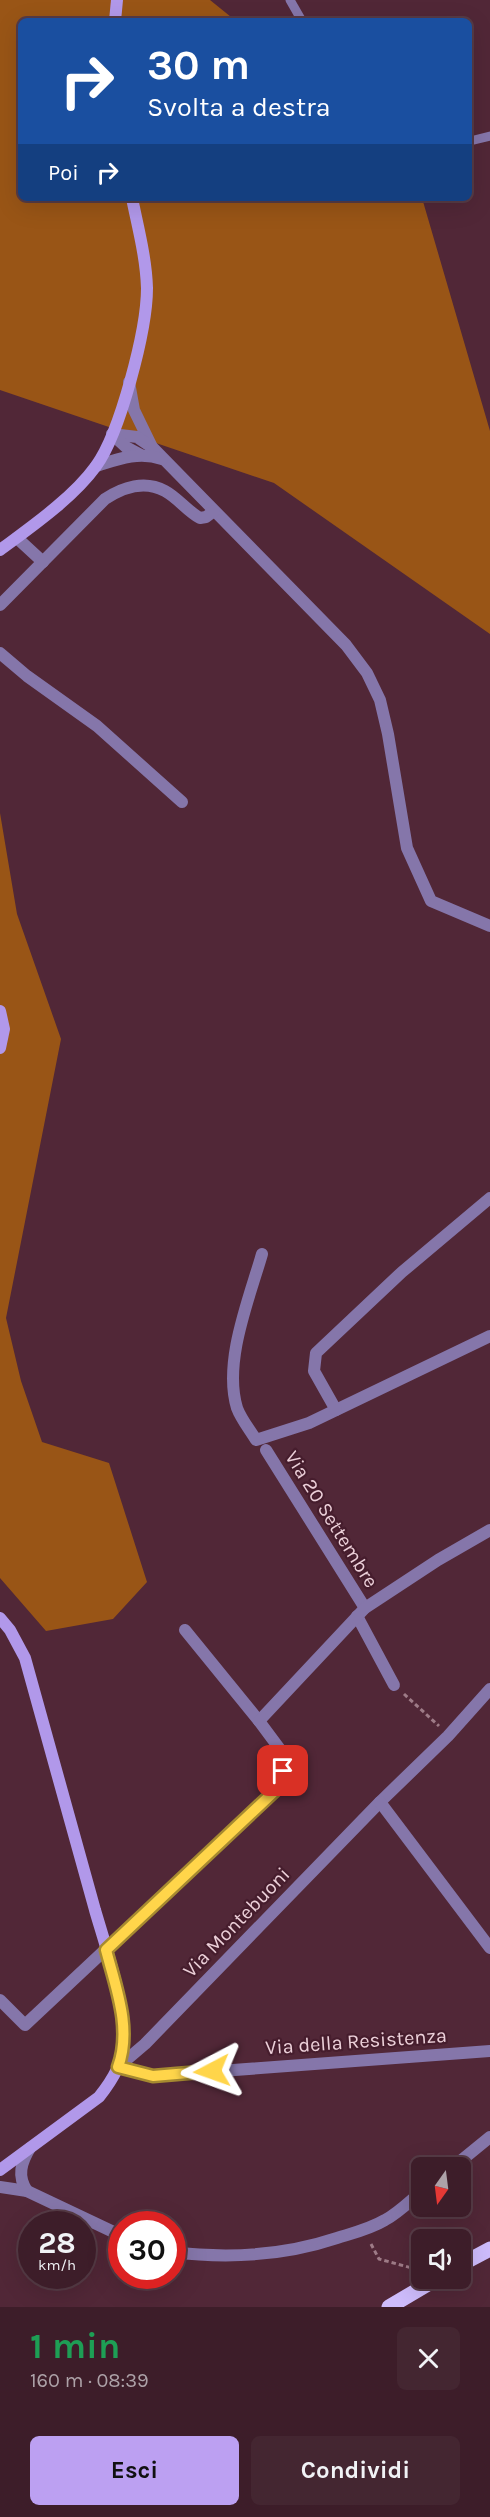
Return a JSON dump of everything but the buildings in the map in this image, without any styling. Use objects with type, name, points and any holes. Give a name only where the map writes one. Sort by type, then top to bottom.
[{"type":"main road","points":[[115,18],[117,0]]},
{"type":"main road","points":[[0,550],[52,510],[96,466],[112,434],[129,382],[144,319],[147,290],[145,262],[133,201]]},
{"type":"main road","points":[[0,1011],[4,1029],[0,1048]]},
{"type":"main road","points":[[0,1618],[10,1630],[25,1658],[106,1950],[124,2028],[124,2045],[118,2067]]},
{"type":"main road","name":"Via Montebuoni","points":[[0,2170],[99,2097],[110,2084],[118,2067]]},
{"type":"main road","points":[[471,2259],[490,2249]]},
{"type":"main road","points":[[389,2307],[419,2289]]},
{"type":"street","points":[[129,382],[138,420],[153,448],[346,645],[367,673],[380,700],[388,734],[407,848],[431,901],[490,926]]},
{"type":"street","points":[[112,434],[137,437],[153,448]]},
{"type":"street","points":[[112,434],[126,447],[141,455],[163,460]]},
{"type":"street","points":[[96,466],[141,455]]},
{"type":"street","points":[[0,605],[105,498],[120,489],[151,486],[166,492],[200,518],[214,511]]},
{"type":"street","points":[[16,538],[43,562]]},
{"type":"street","points":[[0,653],[27,676],[97,726],[182,802]]},
{"type":"street","points":[[336,1410],[314,1371],[316,1353],[402,1272],[490,1198]]},
{"type":"street","points":[[262,1254],[242,1328],[232,1378],[238,1410],[256,1440],[309,1424],[490,1336]]},
{"type":"street","name":"Via 20 Settembre","points":[[266,1450],[361,1612]]},
{"type":"street","name":"Via 20 Settembre","points":[[259,1721],[361,1612],[438,1560],[490,1530]]},
{"type":"street","points":[[361,1612],[394,1685]]},
{"type":"street","points":[[0,2000],[25,2025],[280,1786],[285,1756],[185,1630]]},
{"type":"street","name":"Via Montebuoni","points":[[118,2067],[145,2044],[380,1802],[448,1736],[490,1689]]},
{"type":"street","points":[[380,1802],[490,1948]]},
{"type":"street","name":"Via della Resistenza","points":[[118,2067],[153,2076],[490,2050]]},
{"type":"street","points":[[465,2157],[490,2137]]},
{"type":"street","points":[[27,2191],[22,2183],[21,2174],[22,2162],[30,2148]]},
{"type":"street","points":[[0,2187],[27,2191],[108,2229]]},
{"type":"street","points":[[186,2254],[237,2256],[279,2253],[316,2245],[386,2220],[411,2201]]},
{"type":"lane","points":[[290,0],[300,18]]},
{"type":"lane","points":[[472,140],[490,136]]},
{"type":"path","points":[[394,1685],[448,1736]]},
{"type":"path","points":[[371,2244],[379,2259],[411,2268]]},
{"type":"shaded area","points":[[0,0],[210,0],[232,18],[18,18],[18,201],[423,201],[490,431],[490,634],[274,483],[0,390]]},
{"type":"shaded area","points":[[0,813],[17,914],[61,1039],[6,1318],[21,1381],[42,1442],[109,1463],[147,1582],[113,1619],[46,1631],[0,1578]]},
{"type":"route","points":[[212,2071],[153,2076],[118,2067],[124,2045],[124,2028],[106,1950],[280,1786],[283,1771]]}]
